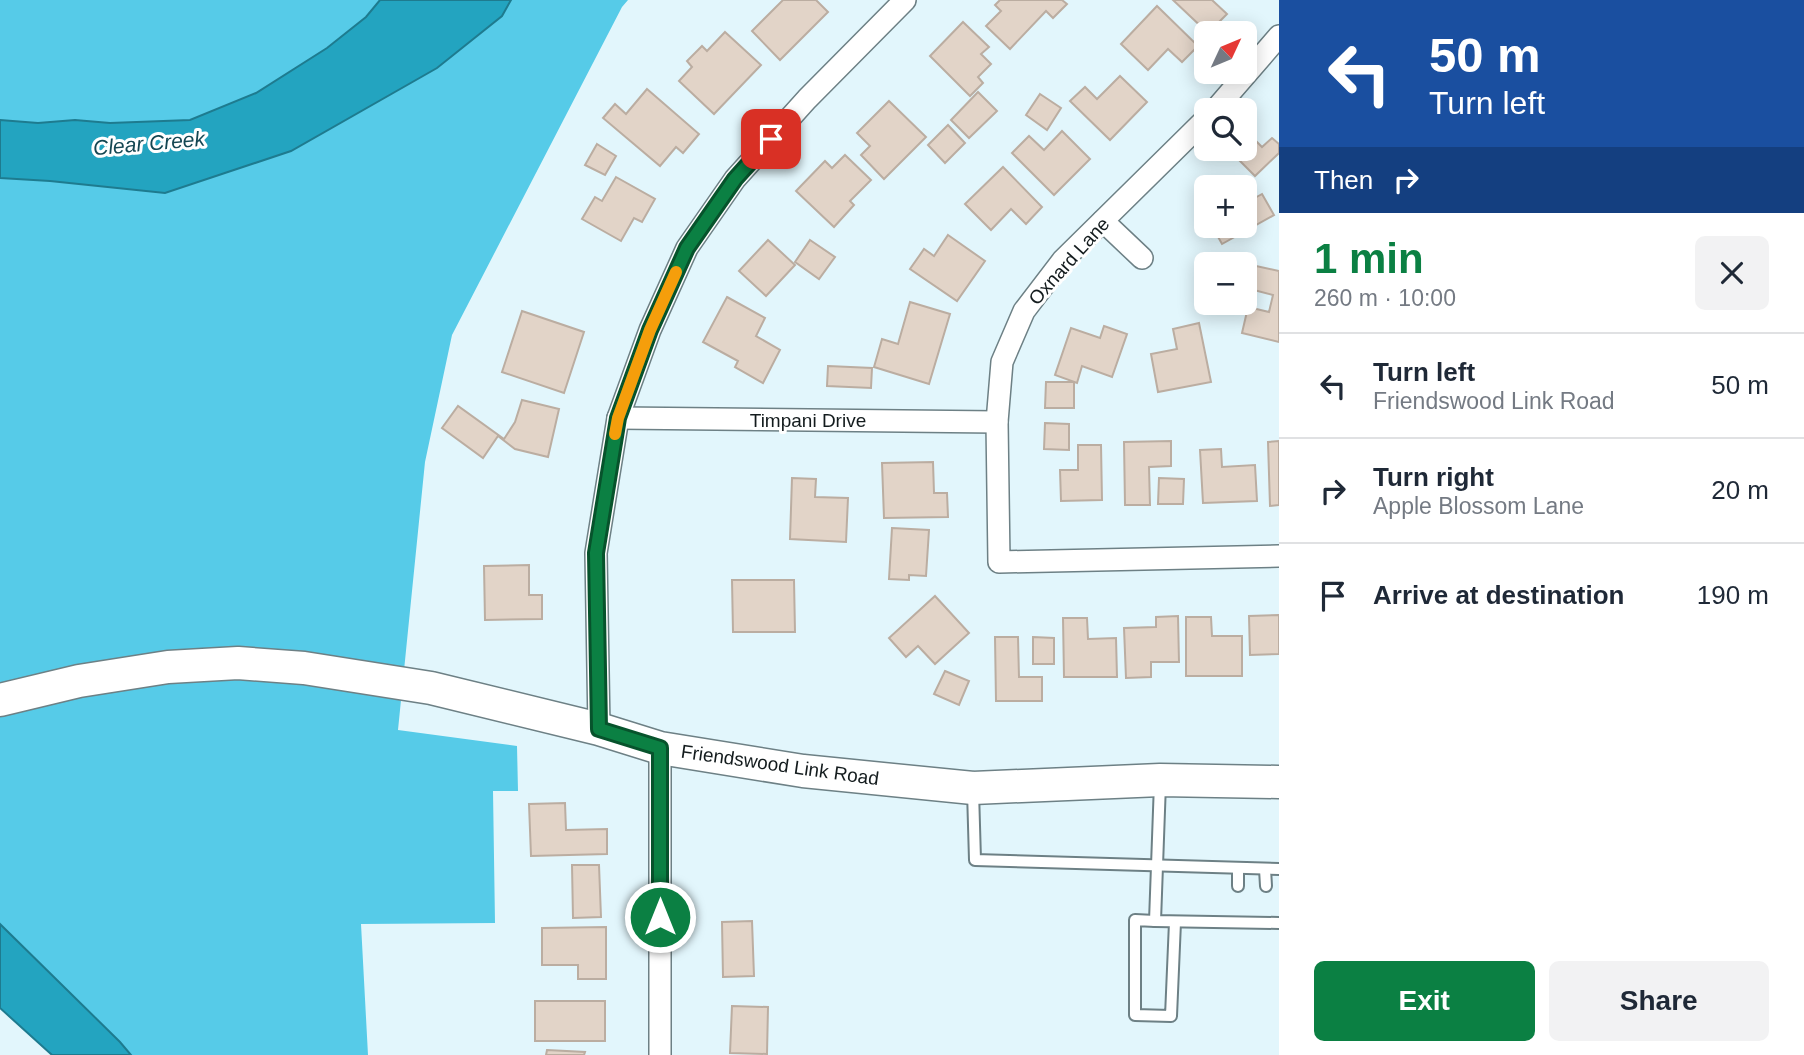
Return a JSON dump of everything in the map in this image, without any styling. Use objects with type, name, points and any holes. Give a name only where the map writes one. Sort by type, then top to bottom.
[{"type":"main road","name":"Friendswood Link Road","points":[[0,700],[79,681],[135,672],[168,667],[238,663],[303,668],[431,688],[599,729],[660,748],[803,771],[973,788],[1160,780],[1279,782]]},
{"type":"street","points":[[599,729],[596,553],[618,418],[650,330],[687,248],[735,179],[807,99],[905,0]]},
{"type":"street","points":[[1225,98],[1279,36]]},
{"type":"street","name":"Oxnard Lane","points":[[1194,131],[1063,260],[1024,311],[1002,362],[997,422],[999,562],[1279,556]]},
{"type":"street","points":[[1103,221],[1142,258]]},
{"type":"street","name":"Timpani Drive","points":[[618,418],[997,422]]},
{"type":"street","points":[[660,748],[660,1055]]},
{"type":"lane","points":[[1155,921],[1160,780]]},
{"type":"lane","points":[[973,788],[975,860],[1279,869]]},
{"type":"lane","points":[[1238,868],[1238,886]]},
{"type":"lane","points":[[1265,869],[1266,886]]},
{"type":"lane","points":[[1239,910],[1239,923]]},
{"type":"lane","points":[[1266,910],[1267,923]]},
{"type":"lane","points":[[1175,922],[1171,1016],[1135,1015],[1135,920],[1279,923]]},
{"type":"shaded area","points":[[0,0],[380,0],[366,17],[327,48],[256,93],[190,120],[110,123],[75,120],[38,123],[0,120]]},
{"type":"shaded area","points":[[511,0],[628,0],[452,335],[425,462],[398,730],[517,746],[518,791],[493,791],[495,923],[361,924],[368,1055],[131,1055],[0,924],[0,178],[165,193],[291,151],[437,68],[502,16]]},
{"type":"water","name":"Clear Creek","points":[[380,0],[511,0],[502,16],[437,68],[291,151],[165,193],[0,178],[0,120],[110,123],[190,120],[256,93],[327,48],[366,17]]},
{"type":"water","points":[[0,924],[131,1055],[52,1055],[0,1008]]},
{"type":"building","points":[[783,0],[816,0],[828,12],[780,60],[752,31]]},
{"type":"building","points":[[1000,0],[1062,0],[1067,4],[1053,18],[1046,11],[1010,49],[986,26],[1001,11],[995,5]]},
{"type":"building","points":[[1173,0],[1212,0],[1227,14],[1220,21],[1195,21]]},
{"type":"building","points":[[1157,6],[1194,42],[1194,50],[1182,62],[1168,49],[1148,70],[1121,44]]},
{"type":"building","points":[[963,22],[989,47],[981,54],[991,64],[978,77],[983,83],[970,96],[930,56]]},
{"type":"building","points":[[725,32],[761,65],[714,114],[679,81],[692,67],[687,61],[702,46],[707,51]]},
{"type":"building","points":[[1120,76],[1147,102],[1110,140],[1070,101],[1085,87],[1097,99]]},
{"type":"building","points":[[647,89],[699,134],[683,153],[676,147],[660,166],[603,118],[615,104],[626,114]]},
{"type":"building","points":[[978,92],[997,111],[969,138],[951,120]]},
{"type":"building","points":[[1040,94],[1061,108],[1047,130],[1026,115]]},
{"type":"building","points":[[889,101],[926,137],[884,179],[861,155],[870,146],[857,133]]},
{"type":"building","points":[[948,125],[965,143],[945,163],[928,145]]},
{"type":"building","points":[[1062,131],[1090,159],[1054,195],[1012,153],[1029,136],[1044,150]]},
{"type":"building","points":[[1272,138],[1279,144],[1279,153],[1254,175],[1240,161],[1257,161],[1257,142],[1262,147]]},
{"type":"building","points":[[597,144],[616,156],[605,175],[585,165]]},
{"type":"building","points":[[845,155],[871,180],[850,201],[854,205],[834,227],[796,191],[825,161],[832,168]]},
{"type":"building","points":[[1003,167],[1042,207],[1026,224],[1011,209],[991,230],[965,204]]},
{"type":"building","points":[[616,177],[655,199],[642,222],[634,218],[621,241],[582,219],[595,197],[602,201]]},
{"type":"building","points":[[1262,194],[1274,215],[1257,224],[1257,197]]},
{"type":"building","points":[[948,235],[985,261],[957,301],[910,269],[924,249],[934,256]]},
{"type":"building","points":[[1219,238],[1233,238],[1222,244]]},
{"type":"building","points":[[768,240],[795,265],[766,296],[739,271]]},
{"type":"building","points":[[810,240],[835,257],[819,279],[795,262]]},
{"type":"building","points":[[1257,266],[1279,271],[1279,342],[1242,333],[1246,315],[1257,315],[1257,309],[1269,312],[1273,295],[1257,291]]},
{"type":"building","points":[[727,297],[765,318],[756,336],[780,350],[763,383],[735,367],[738,361],[703,342]]},
{"type":"building","points":[[910,302],[950,314],[929,384],[874,367],[882,339],[898,344]]},
{"type":"building","points":[[522,311],[584,332],[564,393],[502,372]]},
{"type":"building","points":[[1199,323],[1211,382],[1158,392],[1151,354],[1177,349],[1173,329]]},
{"type":"building","points":[[1104,326],[1127,334],[1112,377],[1082,366],[1077,383],[1055,375],[1071,328],[1100,338]]},
{"type":"building","points":[[828,366],[872,368],[871,388],[827,386]]},
{"type":"building","points":[[1046,382],[1074,382],[1074,408],[1045,408]]},
{"type":"building","points":[[522,400],[559,409],[548,457],[515,449],[498,436],[483,458],[442,428],[458,406],[504,439],[515,422]]},
{"type":"building","points":[[1045,423],[1069,424],[1069,450],[1044,449]]},
{"type":"building","points":[[1171,441],[1171,466],[1149,467],[1150,505],[1125,505],[1124,442]]},
{"type":"building","points":[[1279,441],[1279,505],[1270,506],[1268,442]]},
{"type":"building","points":[[1078,445],[1101,445],[1102,500],[1061,501],[1060,470],[1078,470]]},
{"type":"building","points":[[1221,449],[1222,467],[1255,465],[1257,501],[1203,503],[1200,450]]},
{"type":"building","points":[[933,462],[934,493],[947,493],[948,517],[884,518],[882,463]]},
{"type":"building","points":[[792,478],[816,479],[815,497],[848,498],[846,542],[790,539]]},
{"type":"building","points":[[1159,478],[1184,479],[1183,504],[1158,504]]},
{"type":"building","points":[[892,528],[929,530],[926,576],[909,575],[909,580],[889,579]]},
{"type":"building","points":[[529,565],[529,595],[542,595],[542,619],[485,620],[484,566]]},
{"type":"building","points":[[732,580],[794,580],[795,632],[733,632]]},
{"type":"building","points":[[935,596],[969,633],[935,664],[918,646],[906,657],[889,638]]},
{"type":"building","points":[[1279,615],[1279,654],[1250,655],[1249,616]]},
{"type":"building","points":[[1178,616],[1179,662],[1151,662],[1151,677],[1126,678],[1124,628],[1156,627],[1156,617]]},
{"type":"building","points":[[1186,617],[1211,617],[1212,636],[1242,636],[1242,676],[1186,676]]},
{"type":"building","points":[[1063,618],[1087,618],[1088,639],[1116,638],[1117,677],[1064,677]]},
{"type":"building","points":[[995,637],[1018,637],[1019,677],[1042,677],[1042,701],[996,701]]},
{"type":"building","points":[[1033,637],[1054,638],[1054,664],[1033,664]]},
{"type":"building","points":[[945,671],[969,681],[959,705],[934,694]]},
{"type":"building","points":[[565,803],[566,830],[607,829],[607,854],[531,856],[529,804]]},
{"type":"building","points":[[572,865],[599,865],[601,917],[573,918]]},
{"type":"building","points":[[752,921],[754,976],[723,977],[722,922]]},
{"type":"building","points":[[606,927],[606,979],[578,979],[578,965],[542,965],[542,928]]},
{"type":"building","points":[[535,1001],[605,1001],[605,1041],[535,1041]]},
{"type":"building","points":[[732,1006],[768,1007],[767,1054],[730,1053]]},
{"type":"building","points":[[547,1050],[585,1052],[584,1055],[546,1055]]},
{"type":"slow traffic","points":[[615,434],[618,418],[650,330],[676,272]]},
{"type":"route","points":[[660,917],[660,748],[599,729],[596,553],[618,418],[650,330],[687,248],[735,179],[771,139]]}]
